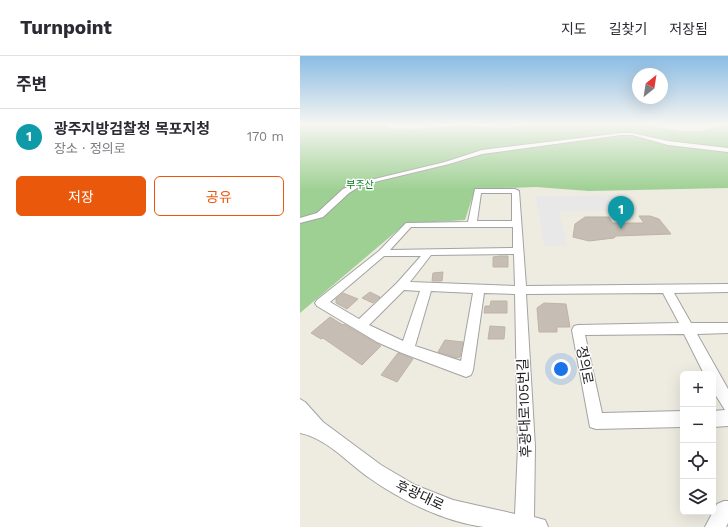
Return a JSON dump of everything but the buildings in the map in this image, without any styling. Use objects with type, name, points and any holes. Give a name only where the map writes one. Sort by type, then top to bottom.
[{"type":"street","points":[[300,221],[320,215],[346,191],[360,184],[447,163],[465,156],[482,152],[528,146]]},
{"type":"street","points":[[694,146],[728,150]]},
{"type":"street","name":"후광대로105번길","points":[[472,224],[478,191],[515,191],[529,527]]},
{"type":"street","points":[[479,289],[466,370],[407,349],[321,303],[382,253],[409,225],[517,224]]},
{"type":"street","points":[[382,253],[518,251]]},
{"type":"street","points":[[361,325],[401,286],[429,252]]},
{"type":"street","points":[[401,286],[520,290],[728,288]]},
{"type":"street","points":[[407,349],[427,287]]},
{"type":"street","points":[[666,288],[710,371]]},
{"type":"street","name":"정의로","points":[[680,419],[596,420],[578,330],[728,328]]},
{"type":"street","points":[[716,382],[728,404]]},
{"type":"street","name":"후광대로","points":[[300,407],[308,426],[409,492],[453,510],[529,527]]},
{"type":"street","points":[[716,419],[728,418]]},
{"type":"street","points":[[715,527],[724,511],[728,511]]},
{"type":"green space","name":"부주산","points":[[300,146],[728,146],[728,188],[589,191],[536,187],[475,189],[465,220],[405,224],[300,313]]},
{"type":"shaded area","points":[[627,195],[637,210],[559,211],[567,246],[544,246],[536,196]]},
{"type":"place","name":"광주지방검찰청 목포지청","points":[[621,229]]}]
